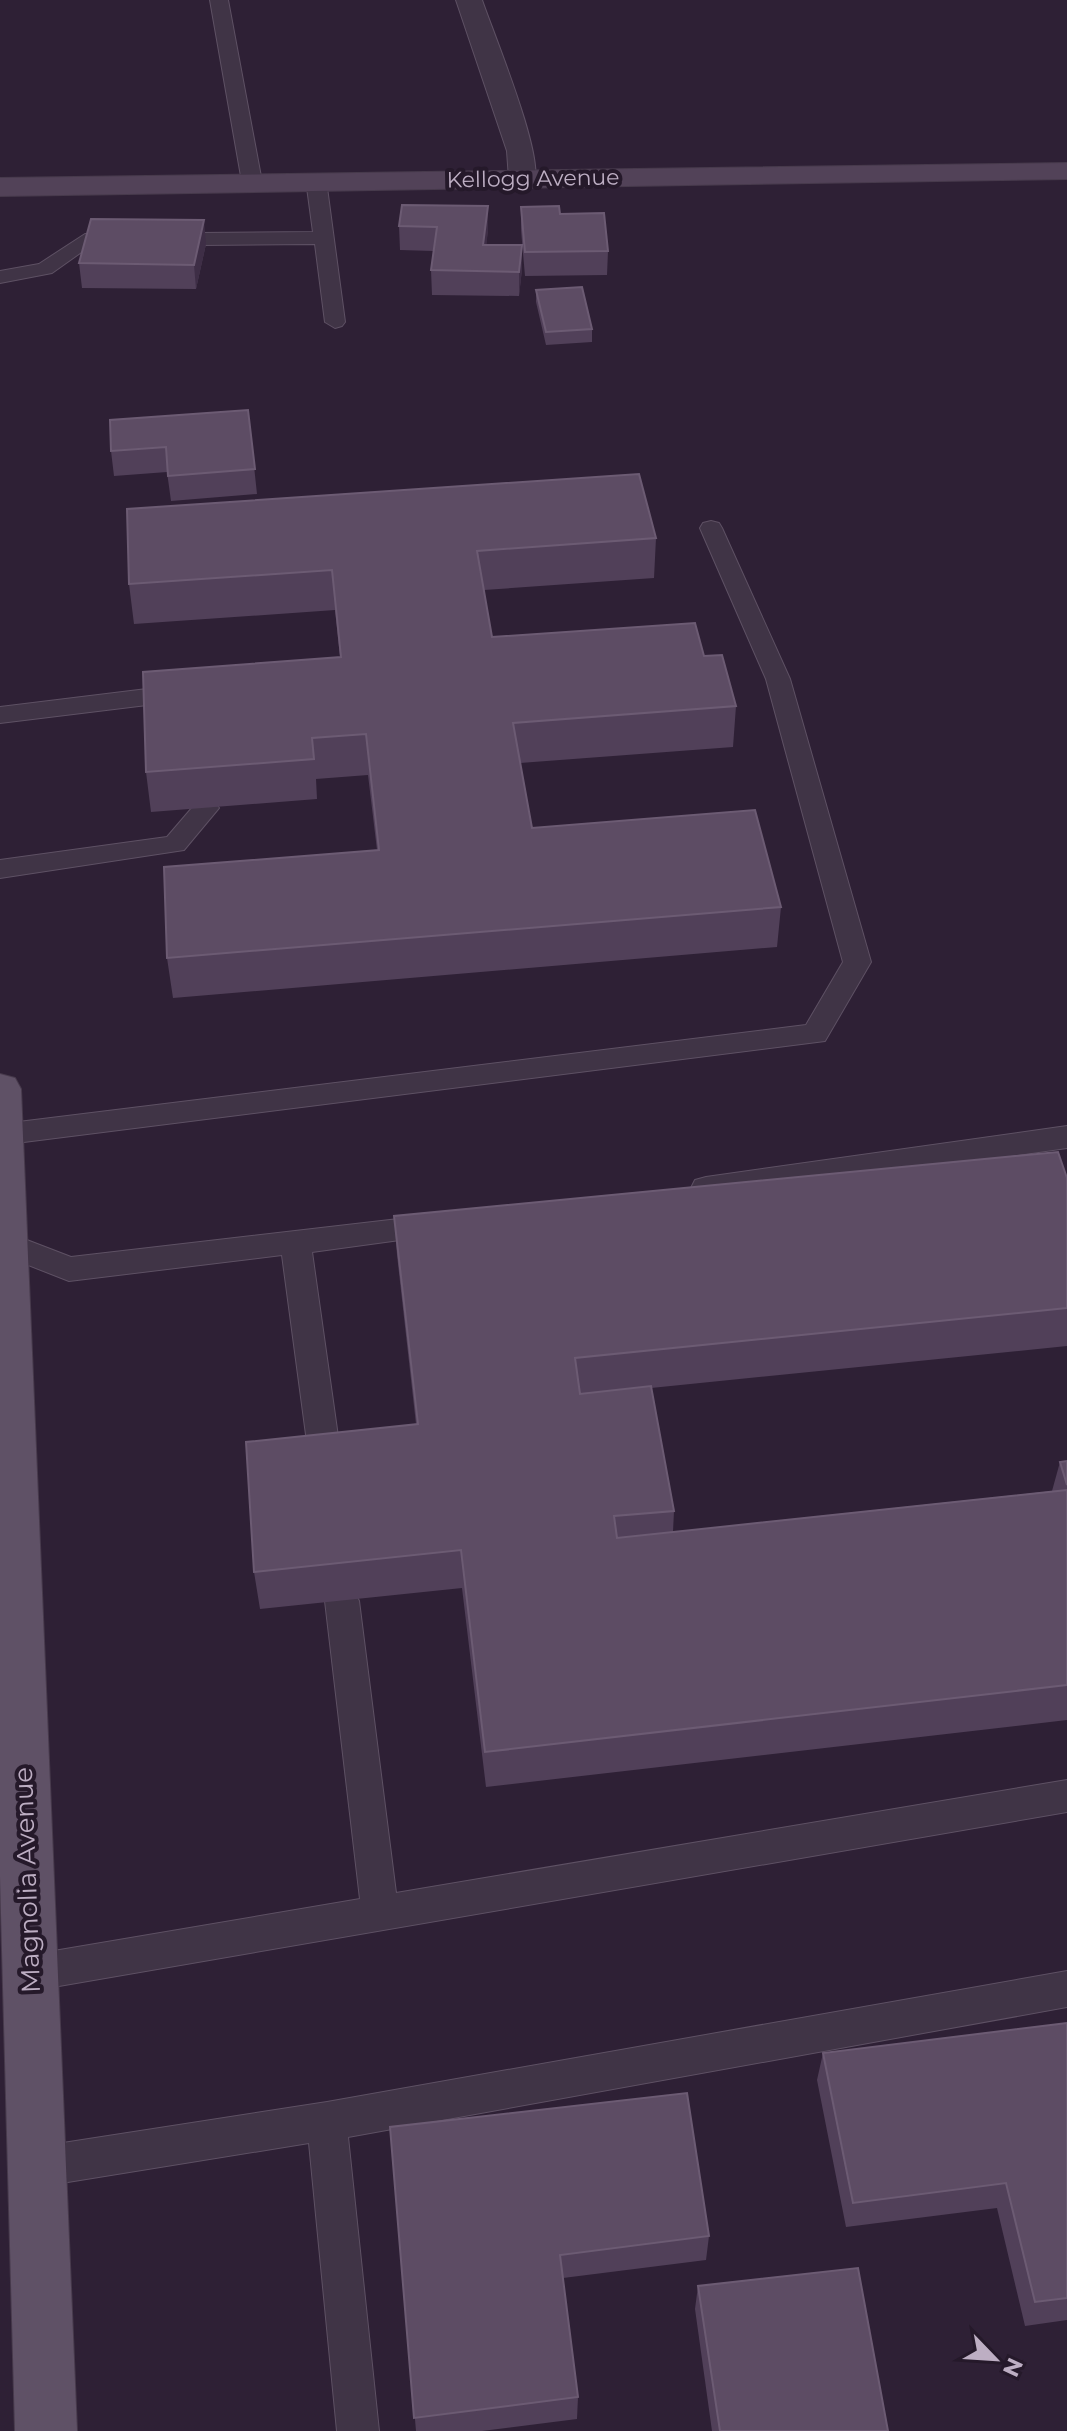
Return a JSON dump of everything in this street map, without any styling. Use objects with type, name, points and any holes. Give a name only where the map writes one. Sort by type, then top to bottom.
[{"type":"main road","name":"Magnolia Avenue","points":[[0,1089],[46,2431]]},
{"type":"street","points":[[469,0],[521,151],[523,179]]},
{"type":"street","name":"Kellogg Avenue","points":[[0,187],[1067,171]]},
{"type":"lane","points":[[219,0],[252,182]]},
{"type":"lane","points":[[316,180],[335,322]]},
{"type":"lane","points":[[0,277],[45,269],[85,240],[324,238]]},
{"type":"lane","points":[[2,1135],[815,1034],[857,962],[778,679],[711,528]]},
{"type":"lane","points":[[0,715],[147,697],[197,708]]},
{"type":"lane","points":[[0,869],[175,844],[206,808]]},
{"type":"lane","points":[[675,1192],[1067,1137]]},
{"type":"lane","points":[[3,1244],[69,1269],[455,1223]]},
{"type":"lane","points":[[296,1244],[327,1472]]},
{"type":"lane","points":[[342,1601],[380,1912]]},
{"type":"lane","points":[[30,1973],[1067,1796]]},
{"type":"lane","points":[[37,2167],[327,2121],[1067,1989]]},
{"type":"lane","points":[[327,2121],[358,2431]]},
{"type":"building","points":[[402,205],[488,206],[483,245],[522,245],[519,272],[431,270],[437,227],[399,226]]},
{"type":"building","points":[[559,206],[560,214],[604,213],[608,251],[525,252],[521,207]]},
{"type":"building","points":[[91,219],[204,220],[194,265],[79,263]]},
{"type":"building","points":[[582,287],[592,329],[546,332],[536,290]]},
{"type":"building","points":[[248,410],[255,469],[168,476],[166,447],[111,451],[110,420]]},
{"type":"building","points":[[639,474],[656,538],[477,551],[492,637],[695,623],[704,656],[722,655],[736,706],[513,723],[532,828],[755,810],[781,907],[167,958],[164,867],[379,850],[366,734],[312,738],[314,759],[146,772],[143,672],[341,657],[332,570],[129,584],[127,509]]},
{"type":"building","points":[[1058,1152],[1067,1178],[1067,1308],[575,1358],[580,1394],[651,1386],[674,1511],[614,1516],[617,1538],[1067,1490],[1067,1685],[485,1752],[461,1550],[254,1572],[246,1442],[418,1424],[394,1216]]},
{"type":"building","points":[[1067,1461],[1067,1485],[1060,1462]]},
{"type":"building","points":[[1067,2023],[1067,2298],[1035,2302],[1006,2183],[853,2203],[823,2053]]},
{"type":"building","points":[[687,2093],[709,2236],[560,2255],[578,2397],[414,2418],[390,2127]]},
{"type":"building","points":[[858,2268],[888,2431],[720,2431],[698,2286]]}]
